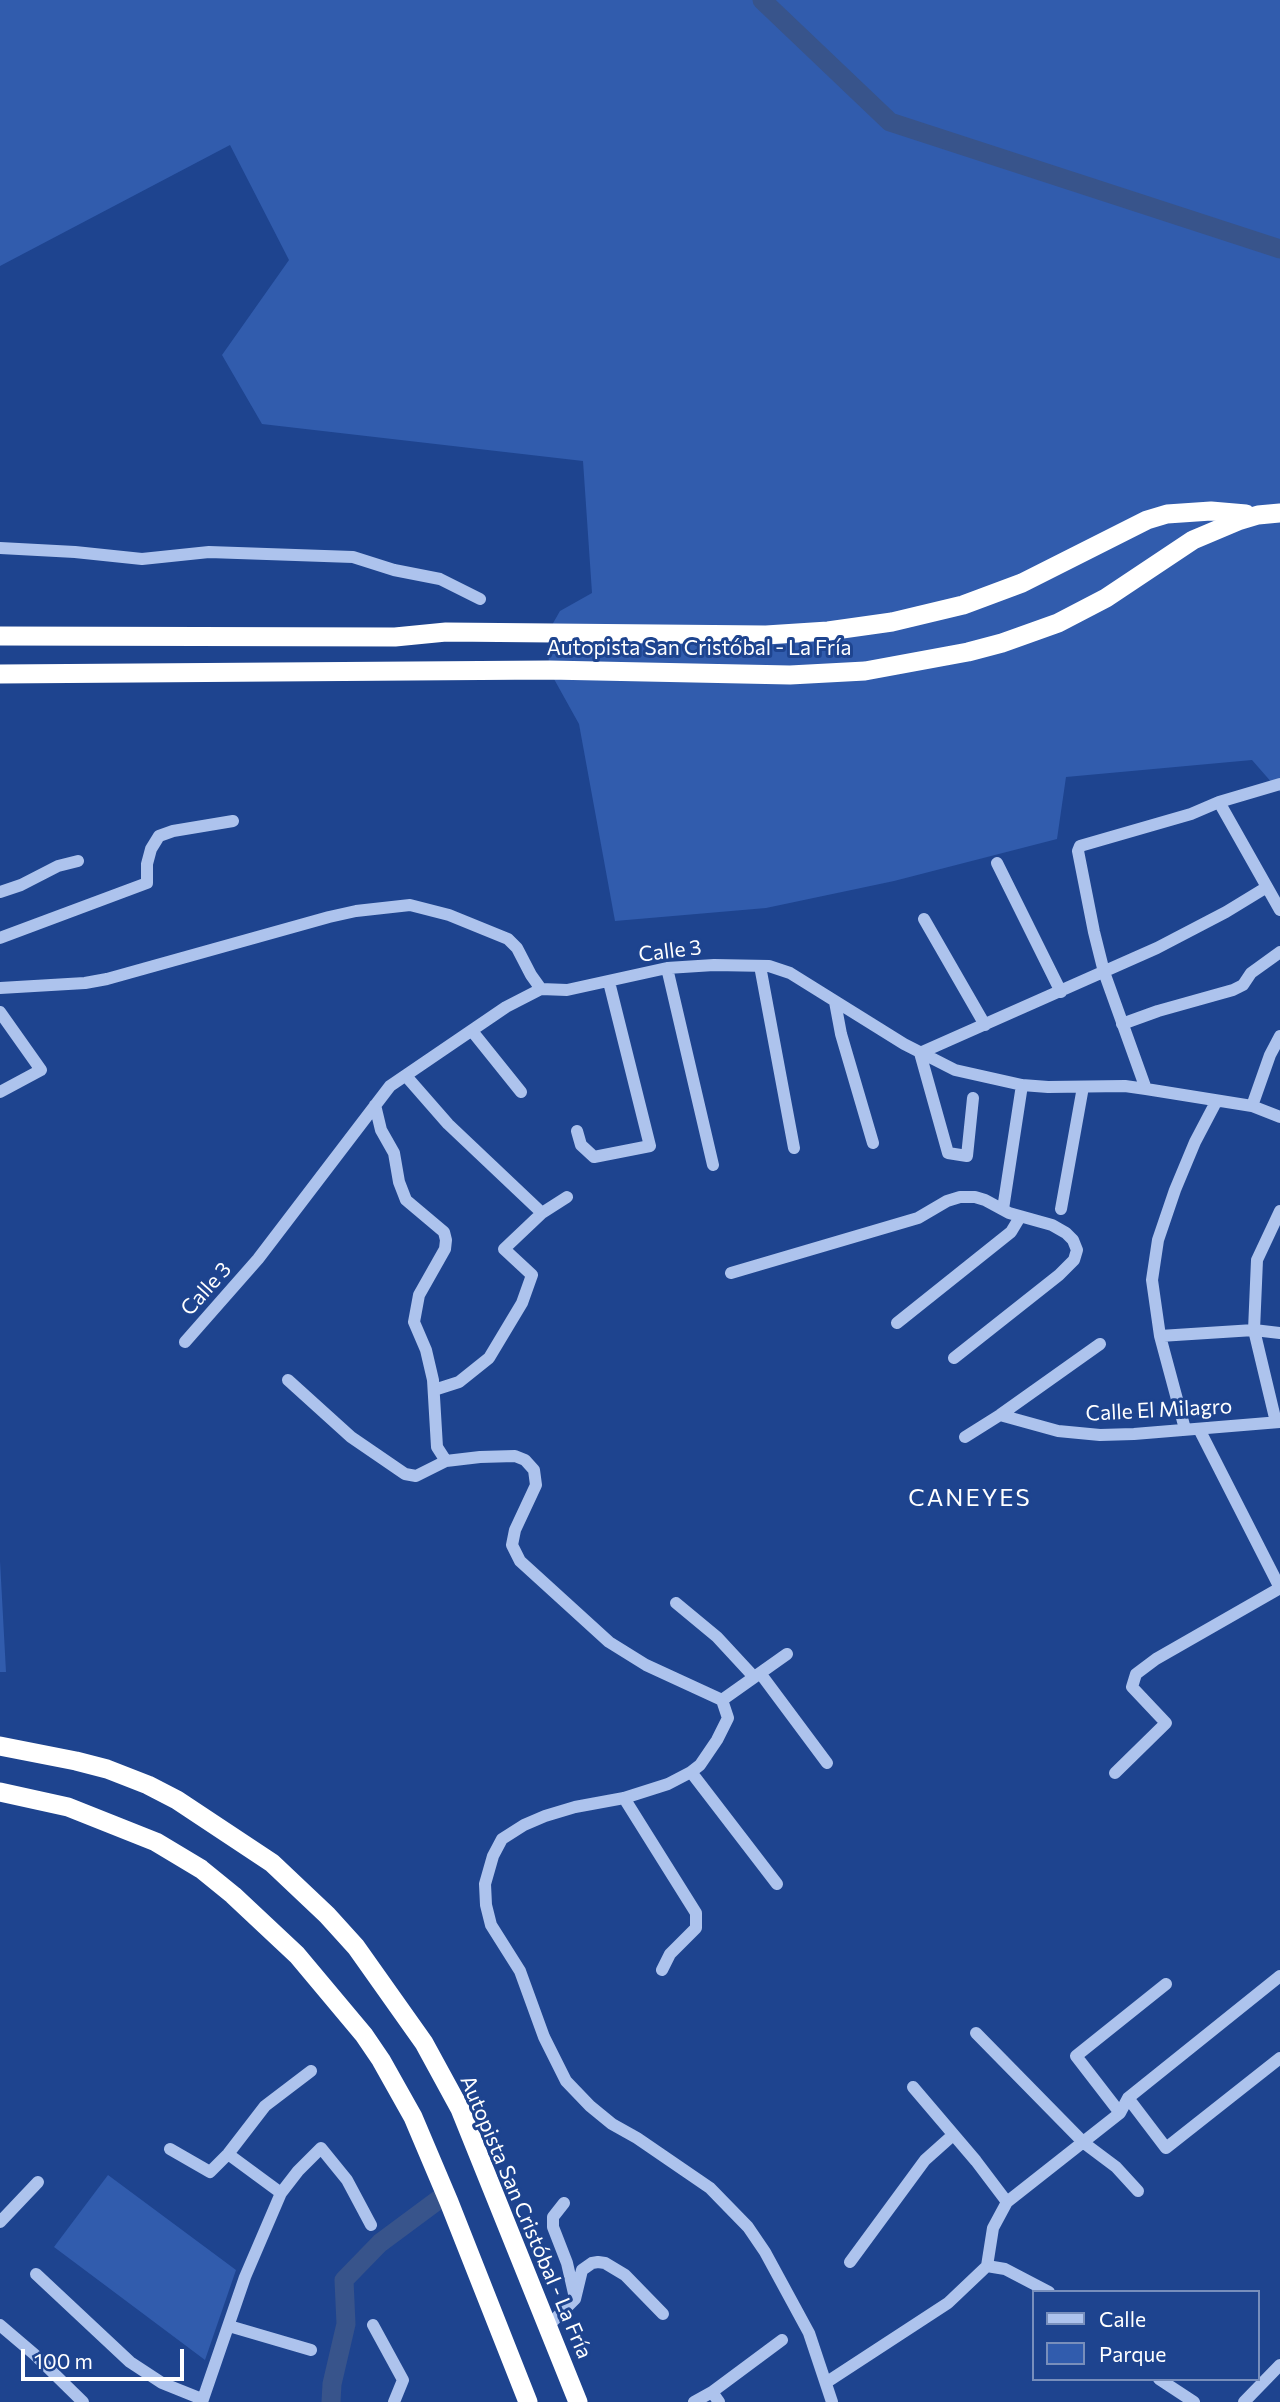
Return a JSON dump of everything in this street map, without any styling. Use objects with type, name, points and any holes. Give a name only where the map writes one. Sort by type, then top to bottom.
[{"type":"highway","name":"Autopista San Cristóbal - La Fría","points":[[0,636],[395,637],[446,632],[766,635],[828,631],[892,622],[963,605],[1022,583],[1147,520],[1167,514],[1211,512],[1258,515]]},
{"type":"highway","points":[[1258,515],[1280,513]]},
{"type":"highway","name":"Autopista San Cristóbal - La Fría","points":[[0,674],[549,670],[790,675],[864,671],[968,652],[1058,623],[1106,598],[1193,540],[1218,528],[1258,515]]},
{"type":"highway","name":"Autopista San Cristóbal - La Fría","points":[[0,1746],[107,1769],[148,1785],[204,1816],[272,1863],[327,1915],[356,1947],[418,2032],[460,2109],[578,2402]]},
{"type":"highway","points":[[0,1792],[68,1807],[156,1842],[201,1869],[233,1895],[314,1974],[364,2035],[412,2117],[449,2202],[528,2402]]},
{"type":"street","points":[[0,548],[142,559],[209,552],[353,557],[394,570],[440,579],[480,599]]},
{"type":"street","points":[[1146,1089],[1104,972],[1078,851],[1080,846],[1191,814],[1219,802],[1280,784]]},
{"type":"street","points":[[1219,802],[1280,909]]},
{"type":"street","points":[[0,938],[147,883],[147,864],[151,849],[159,836],[173,831],[233,821]]},
{"type":"street","points":[[0,892],[21,886],[58,866],[78,861]]},
{"type":"street","points":[[998,863],[1060,992]]},
{"type":"street","points":[[973,1098],[967,1156],[948,1153],[920,1053],[1060,992],[1192,930],[1266,887]]},
{"type":"street","points":[[0,988],[85,983],[107,979],[338,915],[410,905],[449,915],[508,939],[517,947],[541,989]]},
{"type":"street","points":[[924,919],[985,1025]]},
{"type":"street","points":[[1122,1024],[1233,990],[1243,985],[1251,973],[1280,952]]},
{"type":"street","points":[[760,966],[794,1148]]},
{"type":"street","name":"Calle 3","points":[[185,1342],[258,1259],[390,1086],[506,1007],[541,989],[567,990],[667,968],[769,966],[790,973],[920,1053],[956,1070],[1022,1085],[1125,1086],[1146,1089],[1252,1107],[1280,1117]]},
{"type":"street","points":[[667,968],[713,1165]]},
{"type":"street","points":[[577,1131],[581,1145],[594,1157],[650,1146],[609,982]]},
{"type":"street","points":[[835,1002],[841,1034],[873,1143]]},
{"type":"street","points":[[0,1012],[41,1070],[0,1091]]},
{"type":"street","points":[[472,1031],[521,1092]]},
{"type":"street","points":[[1252,1107],[1270,1055],[1280,1036]]},
{"type":"street","points":[[406,1076],[448,1124],[542,1213]]},
{"type":"street","points":[[1003,1209],[1022,1085]]},
{"type":"street","points":[[1061,1209],[1083,1087]]},
{"type":"street","points":[[1185,1429],[1160,1336],[1152,1280],[1158,1240],[1195,1142],[1216,1101]]},
{"type":"street","points":[[375,1105],[381,1130],[394,1153],[406,1200],[444,1231],[446,1240],[445,1249],[419,1295],[414,1322],[426,1350],[434,1390],[434,1434],[437,1447],[446,1461]]},
{"type":"street","points":[[434,1390],[459,1382],[489,1358],[522,1303],[531,1275],[504,1249],[542,1213],[568,1197]]},
{"type":"street","points":[[731,1273],[918,1218],[947,1201],[960,1197],[975,1197],[1020,1217],[1062,1229],[1075,1244],[1078,1253],[1076,1258],[1059,1275],[954,1358]]},
{"type":"street","points":[[1278,1422],[1254,1330],[1257,1260],[1280,1211]]},
{"type":"street","points":[[897,1323],[1011,1232],[1020,1217]]},
{"type":"street","points":[[1160,1336],[1254,1330],[1280,1333]]},
{"type":"street","points":[[965,1437],[1100,1344]]},
{"type":"street","points":[[288,1380],[351,1437],[405,1474],[416,1475],[446,1461],[500,1455],[525,1460],[534,1470],[536,1485],[515,1530],[512,1545],[520,1561],[609,1642],[646,1665],[722,1699],[728,1718],[700,1765],[691,1772],[668,1784],[624,1798],[575,1807],[545,1816],[502,1839],[493,1856],[485,1884],[486,1905],[491,1925],[520,1971],[544,2036],[566,2081],[612,2124],[710,2188],[747,2227],[765,2252],[809,2333],[827,2382],[829,2400]]},
{"type":"street","name":"Calle El Milagro","points":[[1000,1415],[1080,1434],[1134,1434],[1278,1422]]},
{"type":"street","points":[[1115,1773],[1166,1723],[1132,1687],[1136,1674],[1280,1588],[1199,1429]]},
{"type":"street","points":[[676,1603],[757,1675],[827,1763]]},
{"type":"street","points":[[722,1699],[788,1654]]},
{"type":"street","points":[[691,1772],[777,1884]]},
{"type":"street","points":[[624,1798],[696,1913],[696,1928],[670,1954],[662,1970]]},
{"type":"street","points":[[827,2382],[948,2303],[987,2266],[993,2228],[1007,2202],[1084,2143],[1120,2113],[1128,2098],[1280,1976]]},
{"type":"street","points":[[1120,2113],[1076,2056],[1166,1984]]},
{"type":"street","points":[[976,2032],[1084,2143],[1116,2167],[1139,2190]]},
{"type":"street","points":[[1128,2098],[1166,2148],[1280,2058]]},
{"type":"street","points":[[170,2148],[210,2172],[228,2154],[265,2106],[311,2071]]},
{"type":"street","points":[[913,2087],[1007,2202]]},
{"type":"street","points":[[850,2262],[925,2160],[953,2135]]},
{"type":"street","points":[[36,2274],[130,2362],[162,2383],[202,2401],[245,2277],[281,2193],[321,2148],[347,2180],[371,2225]]},
{"type":"street","points":[[228,2154],[281,2193]]},
{"type":"street","points":[[0,2222],[38,2182]]},
{"type":"street","points":[[564,2203],[553,2217],[553,2227],[567,2263],[575,2298]]},
{"type":"street","points":[[548,2326],[575,2298],[582,2270],[592,2263],[605,2263],[625,2275],[663,2314]]},
{"type":"street","points":[[987,2266],[1006,2269],[1045,2290]]},
{"type":"street","points":[[0,2325],[83,2402]]},
{"type":"street","points":[[373,2325],[403,2380],[394,2402]]},
{"type":"street","points":[[229,2326],[311,2350]]},
{"type":"street","points":[[694,2402],[716,2397],[782,2340]]},
{"type":"street","points":[[1244,2402],[1280,2365]]},
{"type":"street","points":[[1162,2381],[1194,2402]]},
{"type":"green space","points":[[0,0],[1280,0],[1280,792],[1252,760],[1066,777],[1057,839],[894,881],[766,908],[615,921],[579,724],[549,670],[548,632],[560,611],[592,593],[583,461],[262,424],[222,355],[289,260],[230,145],[0,266]]},
{"type":"green space","points":[[0,1561],[6,1672],[0,1672]]},
{"type":"green space","points":[[108,2175],[236,2270],[205,2360],[54,2247]]},
{"type":"waterway","points":[[762,0],[890,122],[1280,249]]},
{"type":"waterway","points":[[331,2402],[332,2384],[346,2324],[344,2280],[380,2243],[438,2200]]},
{"type":"district","name":"CANEYES","points":[[970,1498]]}]
